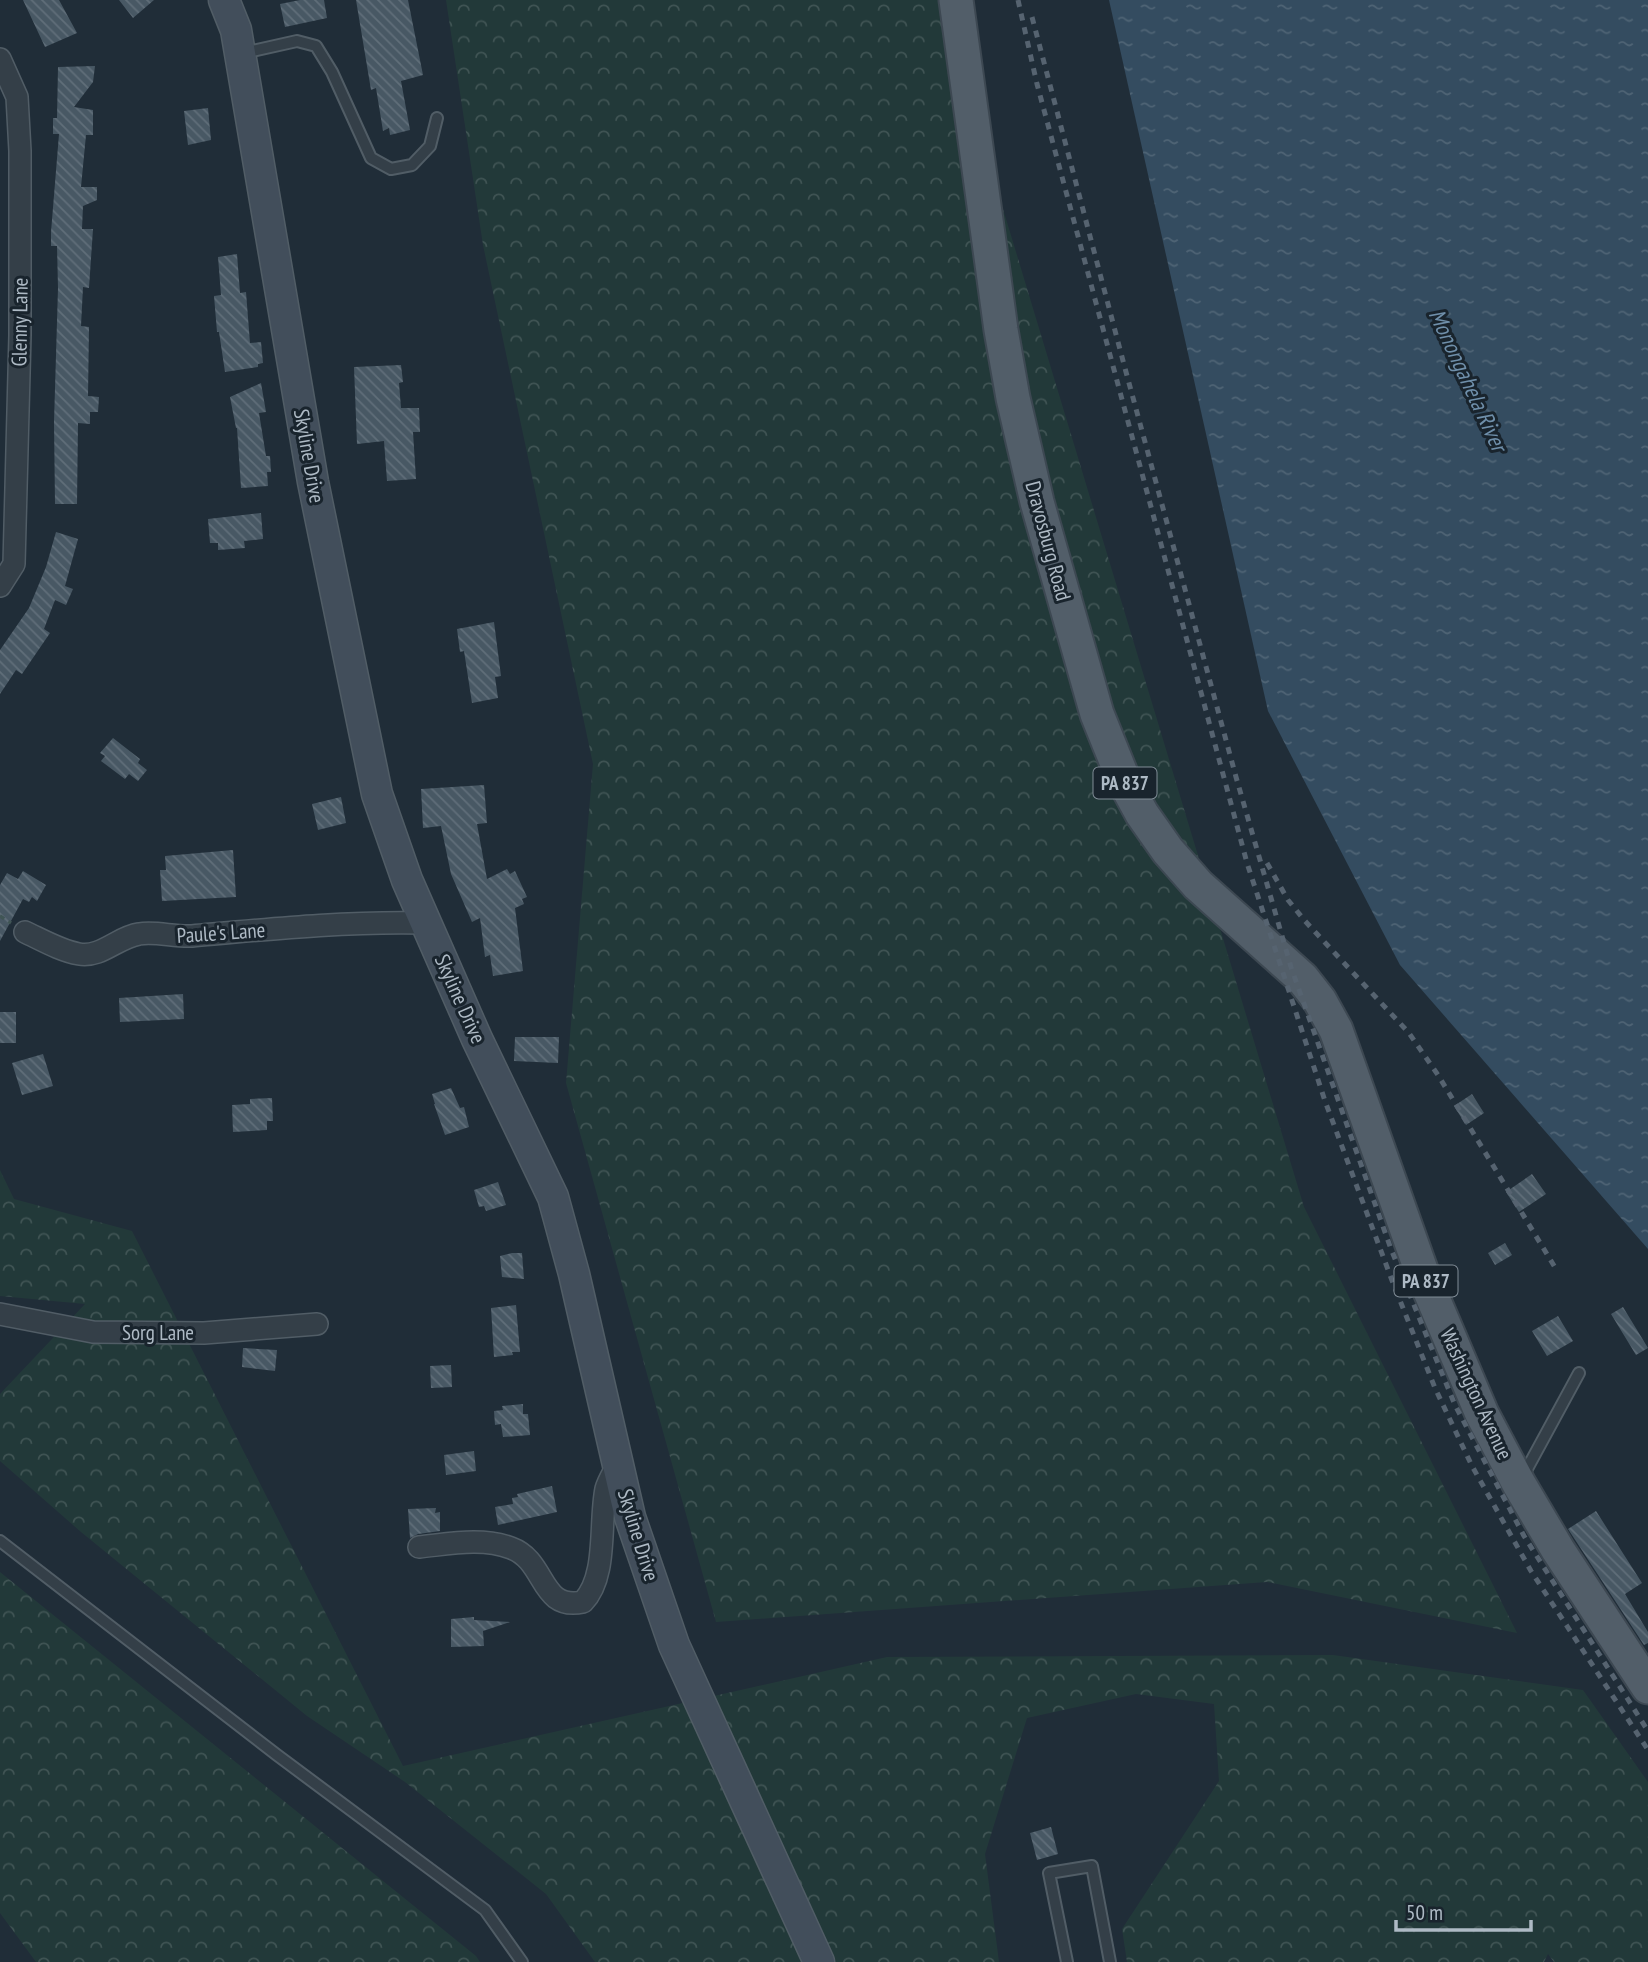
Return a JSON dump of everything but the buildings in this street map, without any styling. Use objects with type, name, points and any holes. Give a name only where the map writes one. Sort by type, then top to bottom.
[{"type":"main road","name":"Dravosburg Road","points":[[957,0],[1001,330],[1013,398],[1080,661],[1101,725],[1124,781],[1142,814],[1168,851],[1198,885],[1291,967],[1320,1001]]},
{"type":"main road","name":"Washington Avenue","points":[[1320,1001],[1336,1030],[1421,1270],[1482,1413],[1558,1550],[1648,1687]]},
{"type":"street","name":"Skyline Drive","points":[[224,0],[236,30],[313,482],[377,794],[407,880],[477,1039],[553,1196],[574,1274],[630,1517],[674,1645],[819,1962]]},
{"type":"street","name":"Glenny Lane","points":[[0,59],[17,97],[20,150],[20,335],[13,564],[0,586]]},
{"type":"street","name":"Paule's Lane","points":[[25,932],[63,949],[93,955],[128,936],[141,933],[174,937],[366,922],[426,923]]},
{"type":"street","name":"Sorg Lane","points":[[0,1314],[93,1332],[204,1333],[317,1324]]},
{"type":"street","points":[[419,1547],[484,1541],[511,1548],[529,1557],[554,1598],[565,1604],[583,1602],[591,1595],[597,1572],[606,1488],[618,1464]]},
{"type":"lane","points":[[240,53],[297,40],[316,46],[332,72],[371,158],[391,169],[412,165],[430,146],[437,118]]},
{"type":"lane","points":[[1519,1484],[1578,1373]]},
{"type":"lane","points":[[0,1541],[277,1755],[485,1910],[522,1962]]},
{"type":"lane","points":[[1067,1962],[1049,1873],[1092,1866],[1110,1962]]},
{"type":"green space","points":[[446,0],[940,0],[1304,1207],[1517,1633],[1267,1582],[716,1622],[566,1083],[593,764],[483,245]]},
{"type":"green space","points":[[0,1170],[14,1199],[132,1231],[403,1766],[887,1657],[1333,1655],[1583,1690],[1648,1782],[1648,1962],[1554,1962],[1548,1954],[1544,1962],[1127,1962],[1122,1929],[1219,1781],[1214,1704],[1136,1694],[1027,1718],[985,1854],[999,1962],[595,1962],[546,1894],[405,1782],[307,1716],[81,1532],[0,1461],[0,1394],[85,1304],[0,1296]]},
{"type":"green space","points":[[0,1572],[476,1956],[480,1962],[36,1962],[0,1913]]},
{"type":"water","name":"Monongahela River","points":[[1109,0],[1648,0],[1648,1249],[1400,965],[1268,711]]},
{"type":"railway","points":[[1018,0],[1037,84],[1247,863],[1325,1101],[1435,1388],[1472,1466],[1531,1571],[1648,1750]]},
{"type":"railway","points":[[1032,17],[1236,777],[1291,967],[1391,1249],[1455,1405],[1524,1536],[1648,1731]]},
{"type":"railway","points":[[1267,863],[1288,900],[1305,921],[1409,1033],[1438,1075],[1556,1269]]}]
